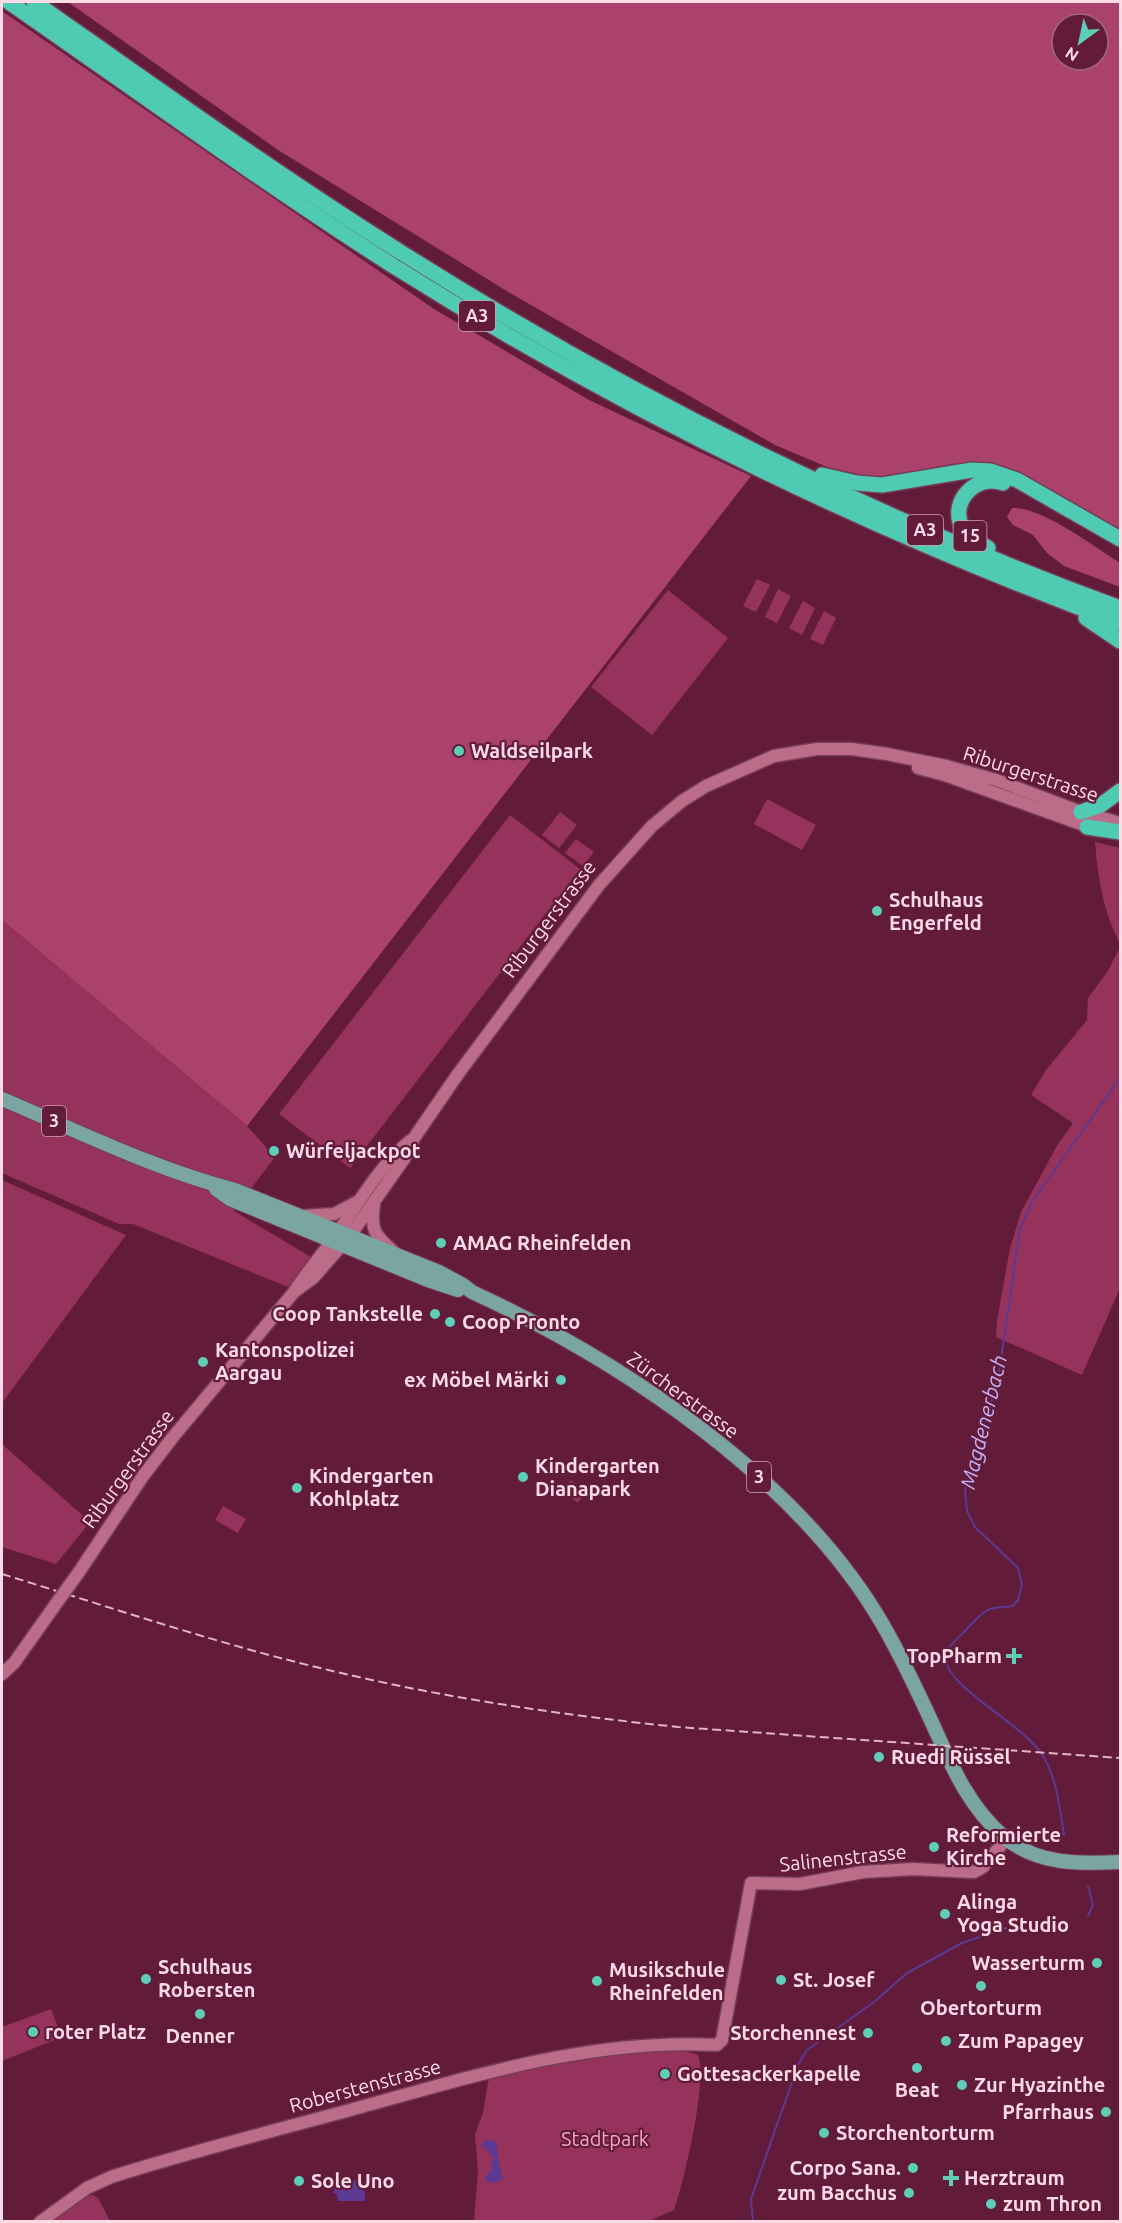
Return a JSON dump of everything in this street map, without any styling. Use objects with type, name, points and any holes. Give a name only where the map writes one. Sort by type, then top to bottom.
[{"type":"highway","name":"A3","points":[[9,2],[321,219],[474,315],[577,374],[777,479],[905,537],[1044,595],[1120,623]]},
{"type":"highway","name":"A3","points":[[34,2],[235,143],[403,254],[590,365],[716,432],[882,511],[1068,589],[1120,608]]},
{"type":"highway","points":[[785,466],[843,481],[869,485],[899,483],[972,470],[1001,473],[1120,539]]},
{"type":"highway","name":"15","points":[[1068,589],[989,549],[973,539],[961,526],[959,508],[962,499],[975,484],[999,481],[1023,491],[1120,547]]},
{"type":"highway","points":[[1044,595],[1109,632],[1120,641]]},
{"type":"highway","points":[[1081,812],[1101,805],[1120,791]]},
{"type":"highway","points":[[1087,827],[1120,832]]},
{"type":"main road","name":"Zürcherstrasse","points":[[2,1099],[207,1183],[235,1190],[300,1216],[341,1239],[428,1280],[472,1292]]},
{"type":"main road","name":"Zürcherstrasse","points":[[207,1183],[230,1198],[341,1239],[396,1254],[463,1285],[472,1292],[570,1342],[634,1382],[723,1447],[787,1502],[834,1555],[873,1608],[906,1668],[963,1788],[981,1814],[1006,1839]]},
{"type":"main road","name":"3","points":[[1006,1839],[1026,1851],[1051,1860],[1073,1863],[1120,1862]]},
{"type":"street","name":"Riburgerstrasse","points":[[2,1674],[14,1663],[79,1572],[143,1476],[173,1437],[294,1292],[307,1272],[374,1203],[404,1159],[414,1138],[545,954],[621,857],[652,826],[682,801],[706,786],[774,756],[817,749],[852,749],[946,766],[996,780],[1081,812],[1120,823]]},
{"type":"street","name":"Riburgerstrasse","points":[[754,765],[825,756],[901,764],[945,775],[1120,838]]},
{"type":"street","name":"Riburgerstrasse","points":[[341,1239],[358,1201],[396,1152],[414,1138]]},
{"type":"street","points":[[300,1216],[334,1214],[358,1201]]},
{"type":"street","points":[[374,1203],[372,1224],[374,1231],[396,1254]]},
{"type":"street","name":"Salinenstrasse","points":[[717,2045],[722,2040],[751,1883],[800,1884],[863,1872],[913,1869],[974,1872],[983,1868],[1006,1839]]},
{"type":"street","name":"Roberstenstrasse","points":[[40,2222],[87,2188],[111,2177],[490,2072],[578,2053],[657,2044],[717,2045]]},
{"type":"green space","points":[[757,579],[770,585],[756,612],[743,606]]},
{"type":"green space","points":[[778,589],[791,596],[777,623],[765,617]]},
{"type":"green space","points":[[668,590],[728,638],[652,735],[591,687]]},
{"type":"green space","points":[[803,601],[815,608],[802,635],[789,628]]},
{"type":"green space","points":[[824,611],[836,618],[823,645],[810,639]]},
{"type":"green space","points":[[767,799],[816,825],[802,850],[754,824]]},
{"type":"green space","points":[[560,812],[577,825],[559,848],[542,835]]},
{"type":"green space","points":[[510,815],[580,869],[350,1168],[279,1114]]},
{"type":"green space","points":[[576,839],[594,852],[583,866],[565,853]]},
{"type":"green space","points":[[1095,842],[1120,848],[1120,944],[1109,919],[1102,894]]},
{"type":"green space","points":[[2,920],[247,1126],[275,1157],[234,1211],[311,1257],[288,1287],[133,1224],[119,1224],[2,1173]]},
{"type":"green space","points":[[1120,947],[1120,1288],[1082,1375],[996,1337],[997,1321],[1010,1248],[1021,1212],[1058,1144],[1073,1123],[1031,1095],[1046,1070],[1087,1020],[1088,998],[1108,971]]},
{"type":"green space","points":[[2,1180],[126,1235],[2,1403]]},
{"type":"green space","points":[[2,1444],[90,1522],[56,1564],[2,1547]]},
{"type":"green space","points":[[571,1480],[584,1492],[578,1503],[561,1491]]},
{"type":"green space","points":[[223,1506],[246,1519],[238,1533],[215,1520]]},
{"type":"green space","name":"roter Platz","points":[[51,2009],[62,2037],[2,2061],[2,2027]]},
{"type":"green space","name":"Stadtpark","points":[[651,2047],[682,2050],[698,2055],[700,2068],[694,2131],[674,2210],[649,2221],[474,2222],[478,2170],[475,2134],[483,2113],[488,2082],[491,2077]]},
{"type":"green space","points":[[93,2195],[98,2198],[110,2221],[54,2221],[88,2196]]},
{"type":"shaded area","points":[[68,2],[1120,2],[1120,529],[988,464],[958,463],[874,478],[827,467],[775,445],[510,293],[278,150]]},
{"type":"shaded area","points":[[2,11],[434,309],[589,400],[751,476],[247,1126],[2,920]]},
{"type":"shaded area","points":[[1012,508],[1024,509],[1052,520],[1120,563],[1120,587],[1064,566],[1047,553],[1033,535],[1013,525],[1007,517]]},
{"type":"shaded area","points":[[486,2140],[497,2142],[502,2179],[495,2183],[485,2178],[493,2168],[491,2162],[494,2157],[482,2146]]},
{"type":"shaded area","points":[[358,2180],[364,2186],[365,2201],[338,2201],[337,2194],[333,2193],[335,2187],[348,2186],[351,2181]]},
{"type":"waterway","name":"Magdenerbach","points":[[1064,1835],[1055,1784],[1043,1756],[1021,1732],[960,1683],[950,1671],[946,1656],[954,1642],[983,1613],[993,1608],[1013,1606],[1018,1600],[1022,1585],[1018,1568],[975,1527],[967,1511],[965,1489],[998,1380],[1020,1229],[1032,1202],[1120,1078]]},
{"type":"waterway","name":"Magdenerbach","points":[[1088,1886],[1093,1905],[1088,1916]]},
{"type":"waterway","name":"Magdenerbach","points":[[753,2222],[751,2199],[798,2065],[807,2050],[874,2002],[907,1973],[962,1943],[1006,1928]]},
{"type":"railway","points":[[2,1574],[295,1662],[379,1682],[507,1705],[678,1727],[1120,1758]]},
{"type":"place","name":"Waldseilpark","points":[[459,751]]},
{"type":"place","name":"Schulhaus Engerfeld","points":[[877,911]]},
{"type":"place","name":"Würfeljackpot","points":[[274,1151]]},
{"type":"place","name":"AMAG Rheinfelden","points":[[441,1243]]},
{"type":"place","name":"Coop Tankstelle","points":[[435,1314]]},
{"type":"place","name":"Coop Pronto","points":[[450,1322]]},
{"type":"place","name":"Kantonspolizei Aargau","points":[[203,1362]]},
{"type":"place","name":"ex Möbel Märki","points":[[561,1380]]},
{"type":"place","name":"Kindergarten Dianapark","points":[[523,1477]]},
{"type":"place","name":"Kindergarten Kohlplatz","points":[[297,1488]]},
{"type":"place","name":"TopPharm","points":[[1014,1656]]},
{"type":"place","name":"Ruedi Rüssel","points":[[879,1757]]},
{"type":"place","name":"Reformierte Kirche","points":[[934,1847]]},
{"type":"place","name":"Alinga Yoga Studio","points":[[945,1914]]},
{"type":"place","name":"Wasserturm","points":[[1097,1963]]},
{"type":"place","name":"Schulhaus Robersten","points":[[146,1979]]},
{"type":"place","name":"St. Josef","points":[[781,1980]]},
{"type":"place","name":"Musikschule Rheinfelden","points":[[597,1981]]},
{"type":"place","name":"Obertorturm","points":[[981,1986]]},
{"type":"place","name":"Denner","points":[[200,2014]]},
{"type":"place","name":"roter Platz","points":[[33,2032]]},
{"type":"place","name":"Storchennest","points":[[868,2033]]},
{"type":"place","name":"Zum Papagey","points":[[946,2041]]},
{"type":"place","name":"Beat","points":[[917,2068]]},
{"type":"place","name":"Gottesackerkapelle","points":[[665,2074]]},
{"type":"place","name":"Zur Hyazinthe","points":[[962,2085]]},
{"type":"place","name":"Pfarrhaus","points":[[1106,2112]]},
{"type":"place","name":"Storchentorturm","points":[[824,2133]]},
{"type":"place","name":"Corpo Sana.","points":[[913,2168]]},
{"type":"place","name":"Herztraum","points":[[951,2178]]},
{"type":"place","name":"Sole Uno","points":[[299,2181]]},
{"type":"place","name":"zum Bacchus","points":[[909,2193]]},
{"type":"place","name":"zum Thron","points":[[991,2204]]}]
